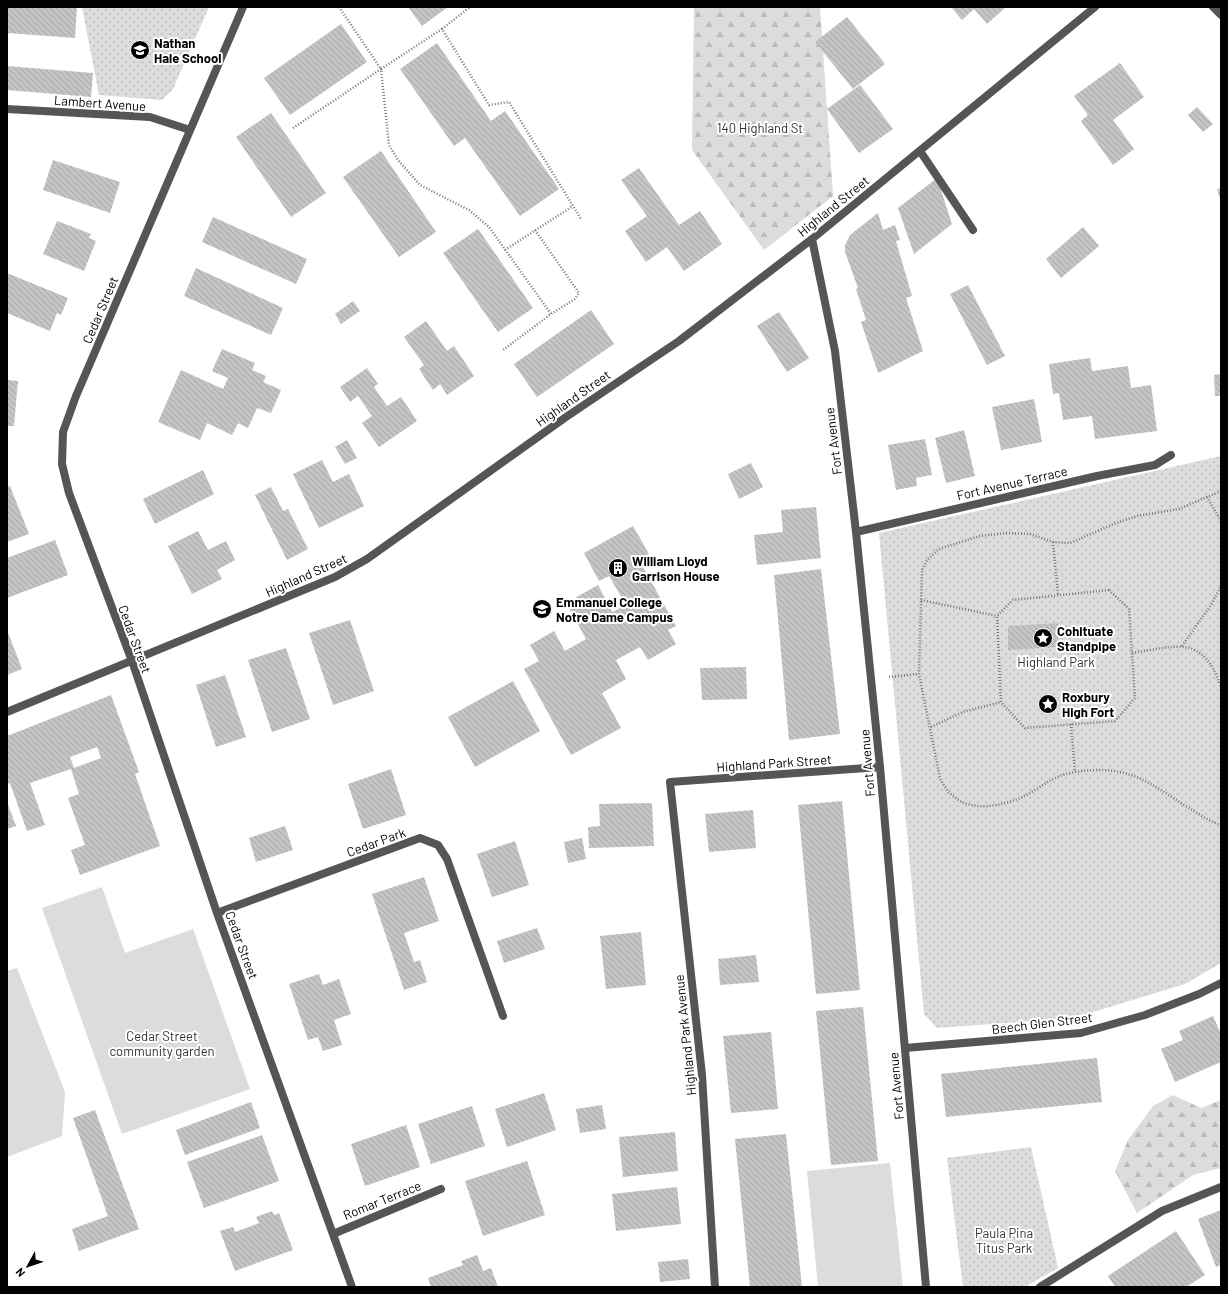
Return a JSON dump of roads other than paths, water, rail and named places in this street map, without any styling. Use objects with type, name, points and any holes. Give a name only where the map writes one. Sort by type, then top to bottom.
[{"type":"street","name":"Cedar Street","points":[[243,7],[76,396],[63,432],[62,464],[69,493],[132,661],[217,913],[352,1287]]},
{"type":"street","name":"Highland Street","points":[[7,712],[335,577],[367,559],[566,417],[679,341],[812,239],[1095,7]]},
{"type":"street","points":[[1213,7],[1221,15]]},
{"type":"street","name":"Lambert Avenue","points":[[7,109],[150,117],[190,130]]},
{"type":"street","points":[[920,151],[973,230]]},
{"type":"street","name":"Fort Avenue","points":[[812,239],[835,351],[856,532],[880,767],[926,1287]]},
{"type":"street","name":"Fort Avenue Terrace","points":[[856,532],[1097,476],[1156,465],[1171,455]]},
{"type":"street","name":"Highland Park Street","points":[[670,782],[880,767]]},
{"type":"street","name":"Highland Park Avenue","points":[[670,782],[702,1075],[715,1287]]},
{"type":"street","name":"Cedar Park","points":[[217,913],[420,838],[426,840],[438,845],[447,859],[503,1016]]},
{"type":"street","name":"Beech Glen Street","points":[[905,1048],[1081,1033],[1145,1015],[1199,994],[1221,983]]},
{"type":"street","points":[[1040,1287],[1162,1211],[1221,1187]]},
{"type":"street","name":"Romar Terrace","points":[[333,1234],[441,1189]]},
{"type":"place","name":"Nathan Hale School","points":[[140,50]]},
{"type":"place","name":"William Lloyd Garrison House","points":[[618,568]]},
{"type":"place","name":"Emmanuel College Notre Dame Campus","points":[[542,609]]},
{"type":"place","name":"Cohituate Standpipe","points":[[1043,638]]},
{"type":"place","name":"Roxbury High Fort","points":[[1048,704]]},
{"type":"park label","name":"140 Highland St","points":[[760,128]]},
{"type":"park label","name":"Highland Park","points":[[1056,662]]},
{"type":"park label","name":"Cedar Street community garden","points":[[162,1044]]},
{"type":"park label","name":"Paula Pina Titus Park","points":[[1004,1240]]}]
